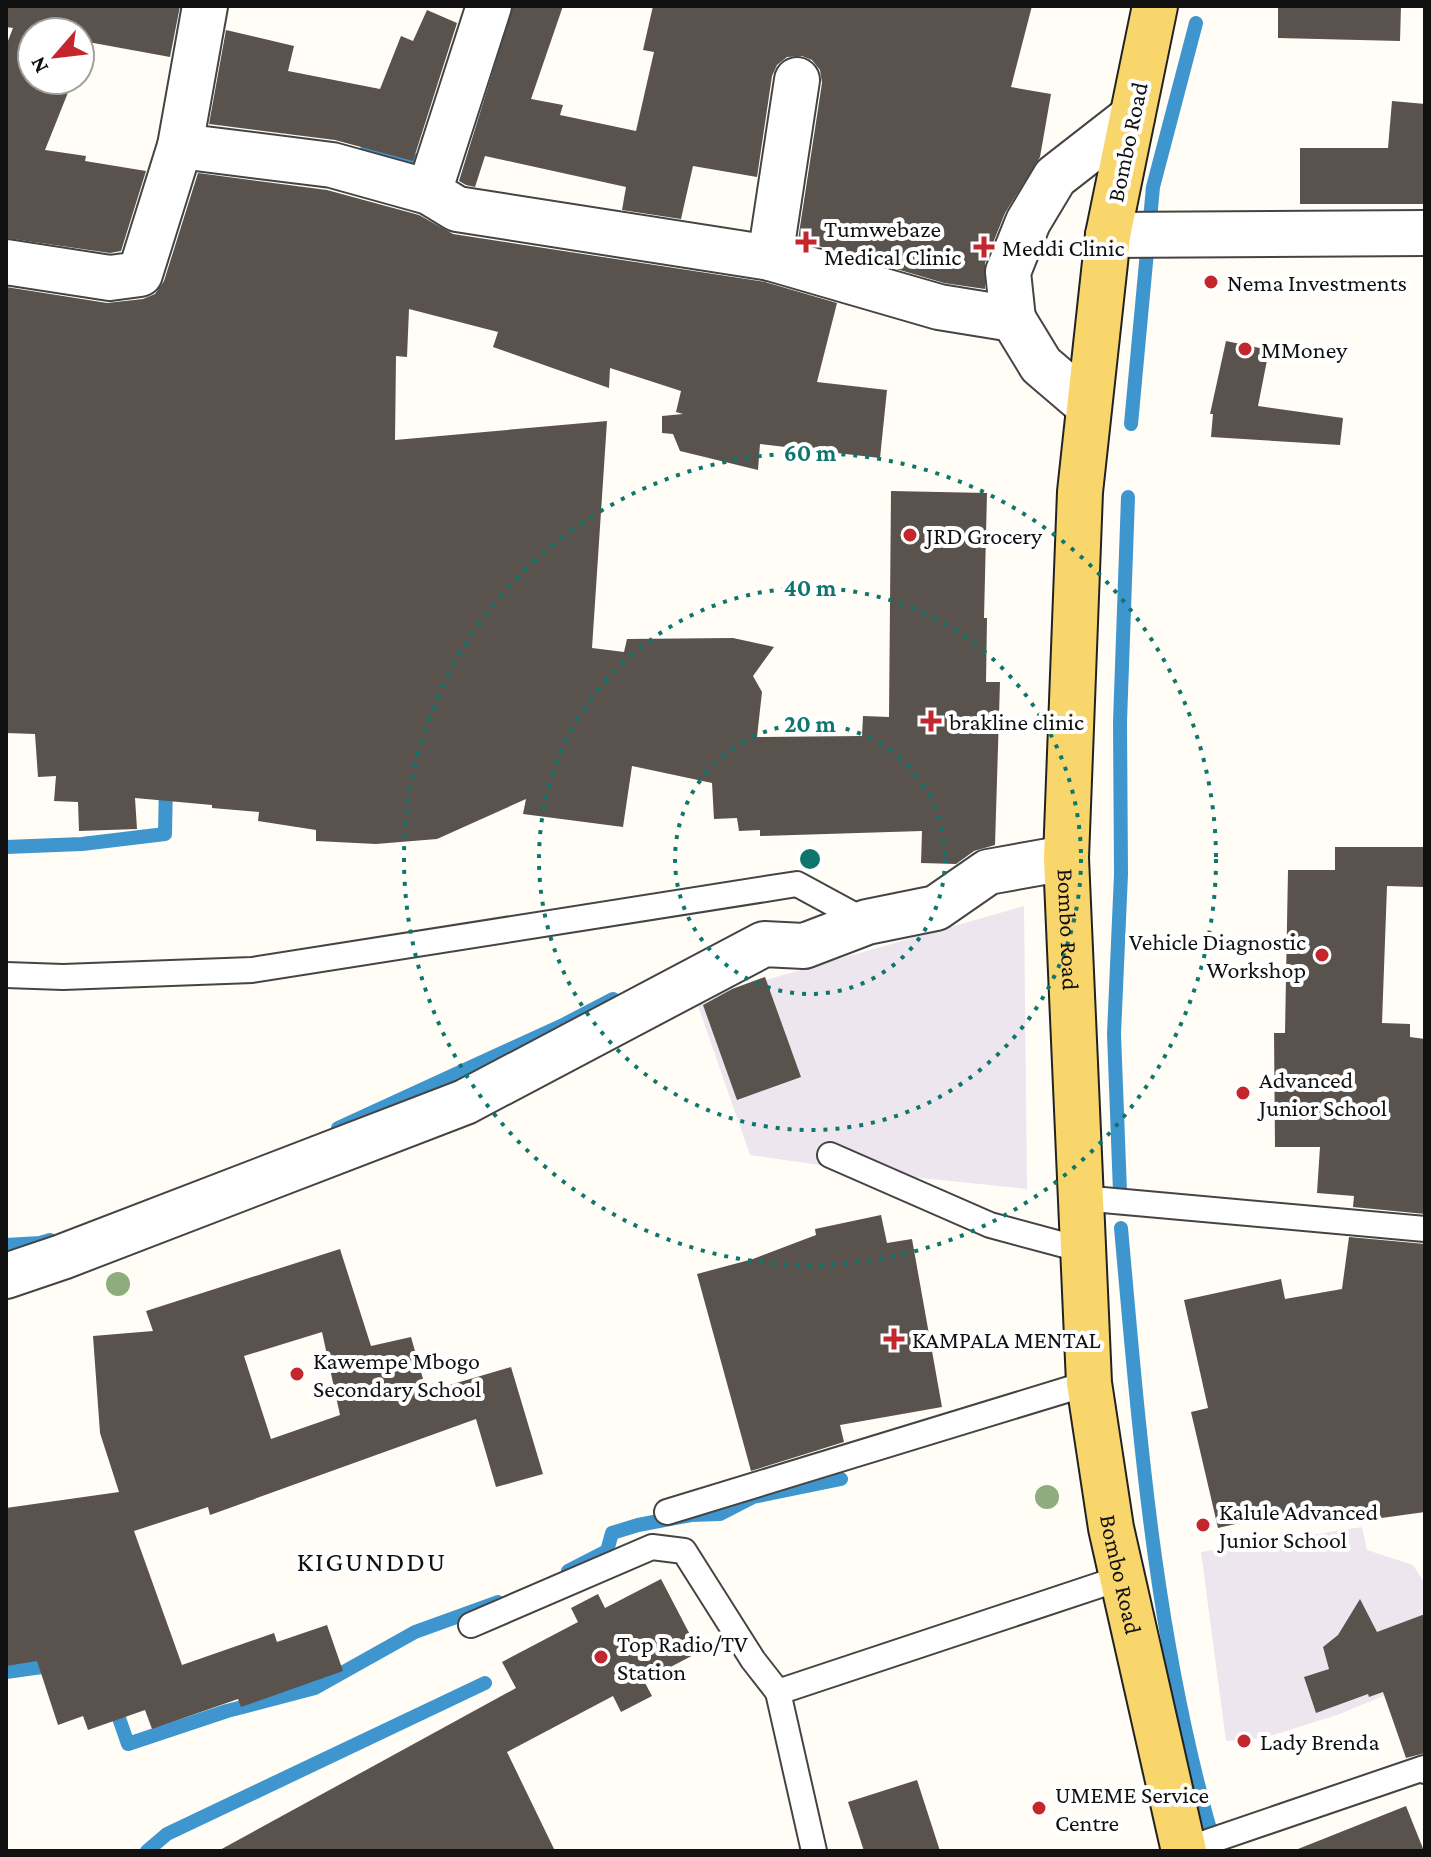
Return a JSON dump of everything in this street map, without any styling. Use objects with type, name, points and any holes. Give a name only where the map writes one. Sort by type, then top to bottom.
[{"type":"main road","name":"Bombo Road","points":[[1155,6],[1108,235],[1080,492],[1066,858],[1089,1383],[1121,1578],[1184,1851]]},
{"type":"street","points":[[6,262],[110,278],[140,274],[180,146],[205,6]]},
{"type":"street","points":[[429,192],[489,6]]},
{"type":"street","points":[[770,258],[797,80]]},
{"type":"street","points":[[1089,406],[1041,365],[1013,319],[1008,272],[1028,222],[1055,177],[1132,117]]},
{"type":"street","points":[[180,146],[332,165],[429,192],[457,209],[770,258],[939,307],[1013,319]]},
{"type":"street","points":[[1108,235],[1425,233]]},
{"type":"street","points":[[6,1276],[77,1252],[465,1102],[764,944],[804,946],[867,922],[936,908],[988,872],[1066,858]]},
{"type":"lane","points":[[6,975],[63,977],[252,970],[797,884],[867,922]]},
{"type":"lane","points":[[830,1155],[990,1225],[1083,1250]]},
{"type":"lane","points":[[1081,1198],[1425,1229]]},
{"type":"lane","points":[[667,1512],[1089,1383]]},
{"type":"lane","points":[[471,1625],[652,1547],[684,1551],[753,1660],[778,1692],[814,1851]]},
{"type":"lane","points":[[778,1692],[1121,1578]]},
{"type":"lane","points":[[1184,1851],[1424,1768],[1425,1771]]},
{"type":"shaded area","points":[[1024,906],[1027,1189],[882,1174],[750,1155],[696,1000]]},
{"type":"shaded area","points":[[1362,1527],[1367,1550],[1413,1565],[1425,1584],[1425,1679],[1337,1715],[1264,1738],[1226,1741],[1201,1552]]},
{"type":"building","points":[[6,6],[180,6],[170,57],[96,43],[96,16],[16,16],[16,96],[67,96],[45,150],[86,156],[85,161],[146,171],[121,251],[110,253],[6,238],[6,46],[13,28],[6,27]]},
{"type":"building","points":[[513,6],[563,6],[531,99],[563,105],[560,115],[636,131],[654,52],[643,50],[653,6],[1032,6],[1011,87],[1051,94],[1040,157],[1005,213],[985,263],[985,289],[944,283],[798,240],[822,83],[820,70],[812,60],[802,56],[787,57],[777,65],[772,76],[757,177],[693,166],[681,219],[622,210],[626,187],[485,156],[475,187],[459,181]]},
{"type":"building","points":[[1278,6],[1401,6],[1400,41],[1278,38]]},
{"type":"building","points":[[427,10],[457,23],[413,161],[335,140],[209,124],[226,30],[294,46],[288,71],[380,89],[401,36],[413,41]]},
{"type":"building","points":[[1392,101],[1425,104],[1425,204],[1300,204],[1300,148],[1388,148]]},
{"type":"building","points":[[198,173],[327,190],[419,215],[453,234],[765,282],[837,303],[817,382],[887,390],[880,458],[760,444],[758,470],[680,451],[673,434],[662,433],[662,416],[683,414],[676,412],[681,391],[610,368],[609,388],[493,347],[498,332],[409,309],[407,357],[396,356],[395,440],[607,421],[592,648],[624,652],[627,639],[733,638],[774,647],[753,676],[762,692],[757,737],[862,736],[863,716],[889,717],[891,491],[987,493],[986,682],[1000,682],[995,845],[974,851],[956,864],[921,863],[922,831],[760,836],[760,830],[739,831],[737,818],[714,819],[712,783],[632,766],[623,827],[523,814],[526,799],[437,839],[376,844],[316,841],[316,830],[258,821],[259,812],[135,798],[137,829],[79,831],[78,802],[54,801],[56,776],[38,777],[35,734],[6,733],[6,287],[107,303],[143,299],[155,294],[164,281]]},
{"type":"building","points":[[1226,341],[1269,350],[1258,406],[1343,418],[1340,445],[1211,437],[1213,414],[1210,414]]},
{"type":"building","points":[[1335,847],[1425,847],[1425,887],[1387,886],[1382,1023],[1410,1024],[1410,1037],[1425,1039],[1425,1214],[1353,1207],[1354,1196],[1317,1193],[1320,1147],[1275,1147],[1274,1033],[1285,1033],[1288,870],[1335,870]]},
{"type":"building","points":[[765,977],[801,1077],[737,1100],[703,1005],[732,989]]},
{"type":"building","points":[[881,1215],[887,1243],[912,1239],[942,1407],[840,1425],[844,1442],[751,1471],[697,1274],[753,1259],[816,1235],[815,1229]]},
{"type":"building","points":[[1349,1237],[1425,1244],[1425,1512],[1345,1523],[1345,1517],[1298,1523],[1296,1510],[1218,1528],[1191,1412],[1208,1408],[1184,1300],[1281,1279],[1285,1299],[1342,1289]]},
{"type":"building","points":[[340,1249],[371,1346],[411,1337],[425,1386],[434,1383],[436,1389],[511,1367],[543,1474],[496,1487],[476,1419],[210,1515],[208,1507],[134,1531],[182,1665],[274,1633],[277,1642],[327,1625],[343,1671],[241,1707],[238,1699],[152,1729],[145,1710],[88,1730],[83,1716],[58,1725],[37,1661],[6,1666],[6,1508],[119,1492],[100,1433],[93,1336],[153,1331],[146,1311]],"holes":[[[322,1332],[340,1415],[271,1439],[244,1356]]]},
{"type":"building","points":[[661,1579],[699,1652],[644,1681],[652,1696],[621,1712],[613,1696],[507,1752],[555,1851],[218,1851],[516,1688],[502,1662],[578,1622],[571,1608],[598,1594],[605,1608]]},
{"type":"building","points":[[1360,1599],[1377,1632],[1425,1614],[1425,1753],[1406,1758],[1383,1692],[1369,1697],[1368,1694],[1316,1713],[1304,1677],[1329,1669],[1323,1647],[1338,1635]]},
{"type":"building","points":[[917,1780],[940,1851],[864,1851],[848,1802]]},
{"type":"building","points":[[1406,1806],[1424,1851],[1298,1849]]},
{"type":"waterway","points":[[1131,424],[1153,187],[1196,23]]},
{"type":"waterway","points":[[365,153],[435,164]]},
{"type":"waterway","points":[[1120,1192],[1114,1034],[1121,874],[1120,722],[1128,497]]},
{"type":"waterway","points":[[6,847],[82,844],[165,834],[166,782]]},
{"type":"waterway","points":[[338,1128],[613,999]]},
{"type":"waterway","points":[[1121,1228],[1143,1463],[1164,1617],[1195,1770],[1215,1847]]},
{"type":"waterway","points":[[6,1245],[50,1240]]},
{"type":"waterway","points":[[568,1571],[607,1551],[612,1533],[691,1515],[720,1514],[753,1497],[841,1479]]},
{"type":"waterway","points":[[113,1701],[128,1744],[227,1711],[315,1688],[415,1632],[498,1602]]},
{"type":"waterway","points":[[6,1672],[56,1665]]},
{"type":"waterway","points":[[147,1851],[167,1834],[485,1683]]},
{"type":"place","name":"Tumwebaze Medical Clinic","points":[[806,242]]},
{"type":"place","name":"Meddi Clinic","points":[[984,247]]},
{"type":"place","name":"Nema Investments","points":[[1211,282]]},
{"type":"place","name":"MMoney","points":[[1245,349]]},
{"type":"place","name":"JRD Grocery","points":[[910,535]]},
{"type":"place","name":"brakline clinic","points":[[931,721]]},
{"type":"place","name":"Vehicle Diagnostic Workshop","points":[[1322,955]]},
{"type":"place","name":"Advanced Junior School","points":[[1243,1093]]},
{"type":"place","name":"KAMPALA MENTAL","points":[[894,1339]]},
{"type":"place","name":"Kawempe Mbogo Secondary School","points":[[297,1374]]},
{"type":"place","name":"Kalule Advanced Junior School","points":[[1203,1525]]},
{"type":"place","name":"Top Radio/TV Station","points":[[601,1657]]},
{"type":"place","name":"Lady Brenda","points":[[1244,1741]]},
{"type":"place","name":"UMEME Service Centre","points":[[1039,1808]]},
{"type":"district","name":"KIGUNDDU","points":[[372,1561]]}]
